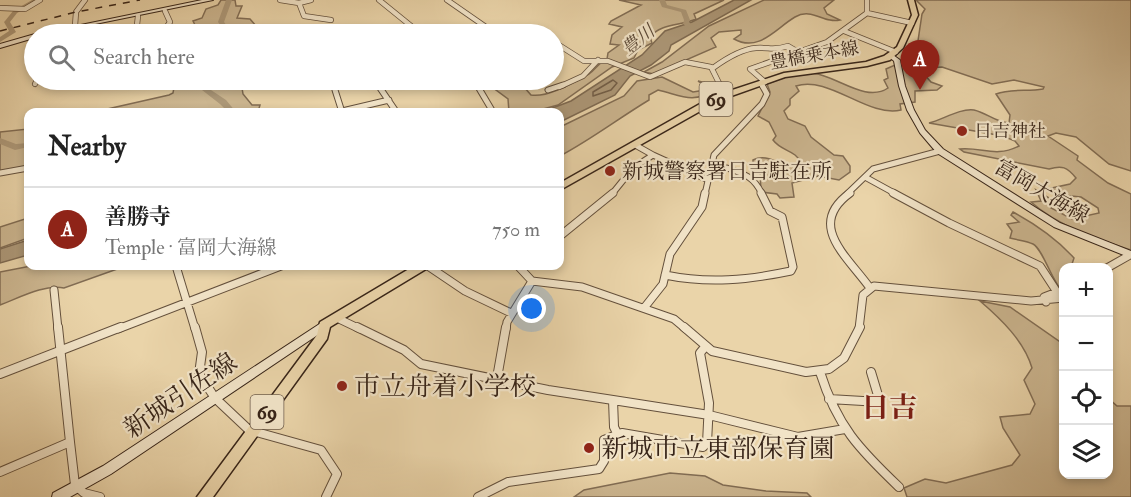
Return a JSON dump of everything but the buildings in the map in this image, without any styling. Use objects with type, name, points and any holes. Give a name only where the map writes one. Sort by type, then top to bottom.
[{"type":"main road","points":[[88,24],[138,16],[210,0]]},
{"type":"main road","points":[[893,54],[912,23],[915,9],[911,0]]},
{"type":"main road","points":[[0,46],[24,39]]},
{"type":"main road","name":"豊橋乗本線","points":[[564,185],[637,146],[717,98],[804,71],[874,63],[893,54]]},
{"type":"main road","name":"富岡大海線","points":[[893,54],[897,60],[906,103],[925,137],[940,151],[1057,225],[1131,255]]},
{"type":"main road","points":[[324,325],[415,270]]},
{"type":"main road","name":"新城引佐線","points":[[58,497],[107,470],[324,325]]},
{"type":"main road","name":"69","points":[[204,497],[323,336],[324,325]]},
{"type":"street","points":[[1,8],[24,9],[40,0]]},
{"type":"street","points":[[75,24],[76,12],[85,0]]},
{"type":"street","points":[[280,0],[299,3],[310,0]]},
{"type":"street","points":[[379,0],[409,24]]},
{"type":"street","points":[[447,0],[482,24]]},
{"type":"street","points":[[867,0],[867,13]]},
{"type":"street","points":[[299,3],[304,16],[331,20]]},
{"type":"street","points":[[165,10],[170,22],[168,24]]},
{"type":"street","points":[[867,13],[912,23]]},
{"type":"street","points":[[644,308],[663,284],[670,254],[702,207],[711,160],[721,145],[762,104],[767,94],[763,82],[750,69],[800,53],[832,39],[867,13]]},
{"type":"street","points":[[137,24],[138,16]]},
{"type":"street","points":[[844,31],[893,54]]},
{"type":"street","points":[[564,49],[581,60],[612,62],[646,76],[654,76],[673,65],[685,62],[713,68],[725,59],[755,48],[773,51],[788,46],[800,53]]},
{"type":"street","points":[[564,84],[590,71],[598,60]]},
{"type":"street","points":[[713,68],[716,80],[722,88],[715,96],[717,98]]},
{"type":"street","points":[[336,90],[339,108]]},
{"type":"street","points":[[382,90],[394,108]]},
{"type":"street","points":[[480,90],[491,108]]},
{"type":"street","points":[[356,108],[389,100]]},
{"type":"street","points":[[637,146],[709,179],[731,168],[756,182],[770,211],[784,220],[793,270],[727,283],[709,283],[665,275]]},
{"type":"street","points":[[870,288],[836,242],[828,222],[838,201],[873,169],[940,151]]},
{"type":"street","points":[[564,233],[609,198],[633,168],[653,155]]},
{"type":"street","points":[[0,173],[24,169]]},
{"type":"street","points":[[865,177],[949,223],[1040,266],[1057,292],[1054,296],[1044,297],[1046,302]]},
{"type":"street","points":[[1113,264],[1131,255]]},
{"type":"street","points":[[177,270],[202,352],[199,374],[216,399],[253,432],[321,450],[337,474],[326,497]]},
{"type":"street","points":[[0,374],[271,270]]},
{"type":"street","points":[[434,270],[465,291],[511,313]]},
{"type":"street","points":[[523,270],[532,281],[582,287],[674,319],[705,347],[721,354],[794,371],[820,372],[837,365],[854,342],[862,324],[863,295],[870,288],[898,286],[1046,302],[1059,299]]},
{"type":"street","points":[[497,378],[503,336],[511,313],[532,281]]},
{"type":"street","points":[[54,290],[76,487],[84,493],[100,497]]},
{"type":"street","points":[[337,318],[404,350],[421,364],[497,378],[526,386],[709,415],[798,437],[845,429]]},
{"type":"street","points":[[478,497],[508,482],[599,469],[604,461],[602,444],[604,440],[617,433],[703,447],[707,443],[709,415],[700,353],[705,347]]},
{"type":"street","points":[[820,372],[829,399],[845,429],[859,448],[899,487]]},
{"type":"street","points":[[829,399],[880,402],[871,372]]},
{"type":"street","points":[[614,400],[617,433]]},
{"type":"street","points":[[0,472],[70,442]]},
{"type":"shaded area","points":[[221,0],[235,0],[236,6],[242,6],[237,18],[250,19],[254,24],[194,24],[193,21],[202,18],[206,9],[218,5]]},
{"type":"shaded area","points":[[619,0],[724,0],[694,14],[696,19],[655,32],[650,37],[652,43],[638,50],[634,58],[612,67],[558,105],[547,108],[509,108],[508,99],[496,90],[527,90],[531,95],[538,95],[564,90],[564,87],[589,74],[607,59],[608,53],[619,45],[610,44],[612,35],[622,27],[609,24],[611,21],[641,5]]},
{"type":"shaded area","points":[[764,0],[834,0],[824,8],[827,14],[840,20],[834,21],[801,14],[767,37],[751,43],[743,43],[734,39],[741,34],[741,30],[719,32],[711,38],[716,47],[654,74],[644,72],[662,62],[709,26]]},
{"type":"shaded area","points":[[916,0],[1131,0],[1131,171],[1109,164],[1076,137],[1056,133],[1048,136],[1078,156],[1077,160],[1108,183],[1131,194],[1131,250],[1066,225],[1031,202],[1041,201],[1036,190],[1054,201],[1051,208],[1072,219],[1099,213],[1098,208],[1081,197],[1061,195],[1052,188],[1070,184],[1076,178],[1067,169],[1057,167],[1049,169],[964,152],[960,149],[996,152],[1019,146],[1015,141],[1003,136],[929,123],[957,112],[974,110],[1009,123],[1010,115],[996,94],[1043,89],[1044,87],[1014,80],[992,84],[942,67],[927,68],[923,73],[931,82],[942,86],[937,90],[915,91],[915,102],[900,104],[901,110],[888,111],[875,108],[822,86],[809,84],[796,86],[799,91],[790,99],[790,105],[784,111],[788,119],[805,126],[811,137],[834,155],[843,156],[850,166],[850,172],[839,180],[818,176],[792,183],[794,197],[780,198],[777,194],[761,192],[760,172],[753,167],[753,160],[765,158],[796,166],[802,164],[796,156],[773,140],[776,136],[769,122],[758,116],[770,92],[767,84],[796,74],[813,73],[861,91],[879,92],[888,88],[884,80],[888,78],[886,69],[895,65],[908,64],[903,55],[916,54],[922,14],[925,9]]},
{"type":"shaded area","points":[[662,77],[693,92],[705,90],[706,86],[698,81],[715,85],[716,90],[700,97],[687,98],[658,90],[649,95],[649,100],[564,154],[564,125],[624,96],[637,81]]},
{"type":"shaded area","points":[[174,90],[242,90],[252,105],[260,105],[259,108],[112,108],[173,93]]},
{"type":"shaded area","points":[[24,129],[24,167],[0,171],[0,132]]},
{"type":"shaded area","points":[[1013,212],[1046,232],[1074,258],[1072,263],[1059,263],[1059,287],[1037,247],[1031,243],[1010,238],[1012,231],[1007,224],[1019,222],[1011,215]]},
{"type":"shaded area","points":[[24,219],[24,239],[0,248],[0,227]]},
{"type":"shaded area","points":[[24,267],[24,270],[114,270],[64,288],[48,288],[23,295],[0,305],[0,272]]},
{"type":"shaded area","points":[[980,301],[1010,307],[1059,341],[1059,479],[1113,479],[1113,402],[1117,406],[1131,406],[1131,497],[907,497],[904,488],[925,479],[946,483],[1012,465],[1020,455],[1003,428],[1000,417],[1030,414],[1035,404],[1024,380],[1032,368],[1018,340],[1004,323]]},
{"type":"shaded area","points":[[670,473],[705,476],[723,485],[766,491],[807,493],[811,497],[574,497],[584,490]]},
{"type":"water","points":[[734,0],[751,0],[671,45],[669,51],[651,65],[630,76],[615,95],[564,120],[564,108],[553,108],[571,101],[642,55],[665,31],[692,22]]},
{"type":"water","points":[[24,241],[24,256],[0,263],[0,249]]},
{"type":"waterway","points":[[0,40],[13,32],[7,22],[15,12],[36,0]]},
{"type":"waterway","points":[[222,24],[221,22],[229,0]]},
{"type":"waterway","points":[[662,0],[664,6],[684,11],[687,20],[685,23],[690,26]]},
{"type":"waterway","points":[[206,90],[228,108]]},
{"type":"waterway","points":[[0,141],[15,147],[24,146]]},
{"type":"railway","points":[[28,24],[140,0]]},
{"type":"railway","points":[[0,31],[24,25]]},
{"type":"place","name":"善勝寺","points":[[920,90]]},
{"type":"place","name":"日吉神社","points":[[962,131]]},
{"type":"place","name":"新城警察署日吉駐在所","points":[[610,171]]},
{"type":"place","name":"市立舟着小学校","points":[[342,386]]},
{"type":"place","name":"新城市立東部保育園","points":[[589,448]]},
{"type":"district","name":"日吉","points":[[889,407]]},
{"type":"water label","name":"豊川","points":[[638,40]]}]
